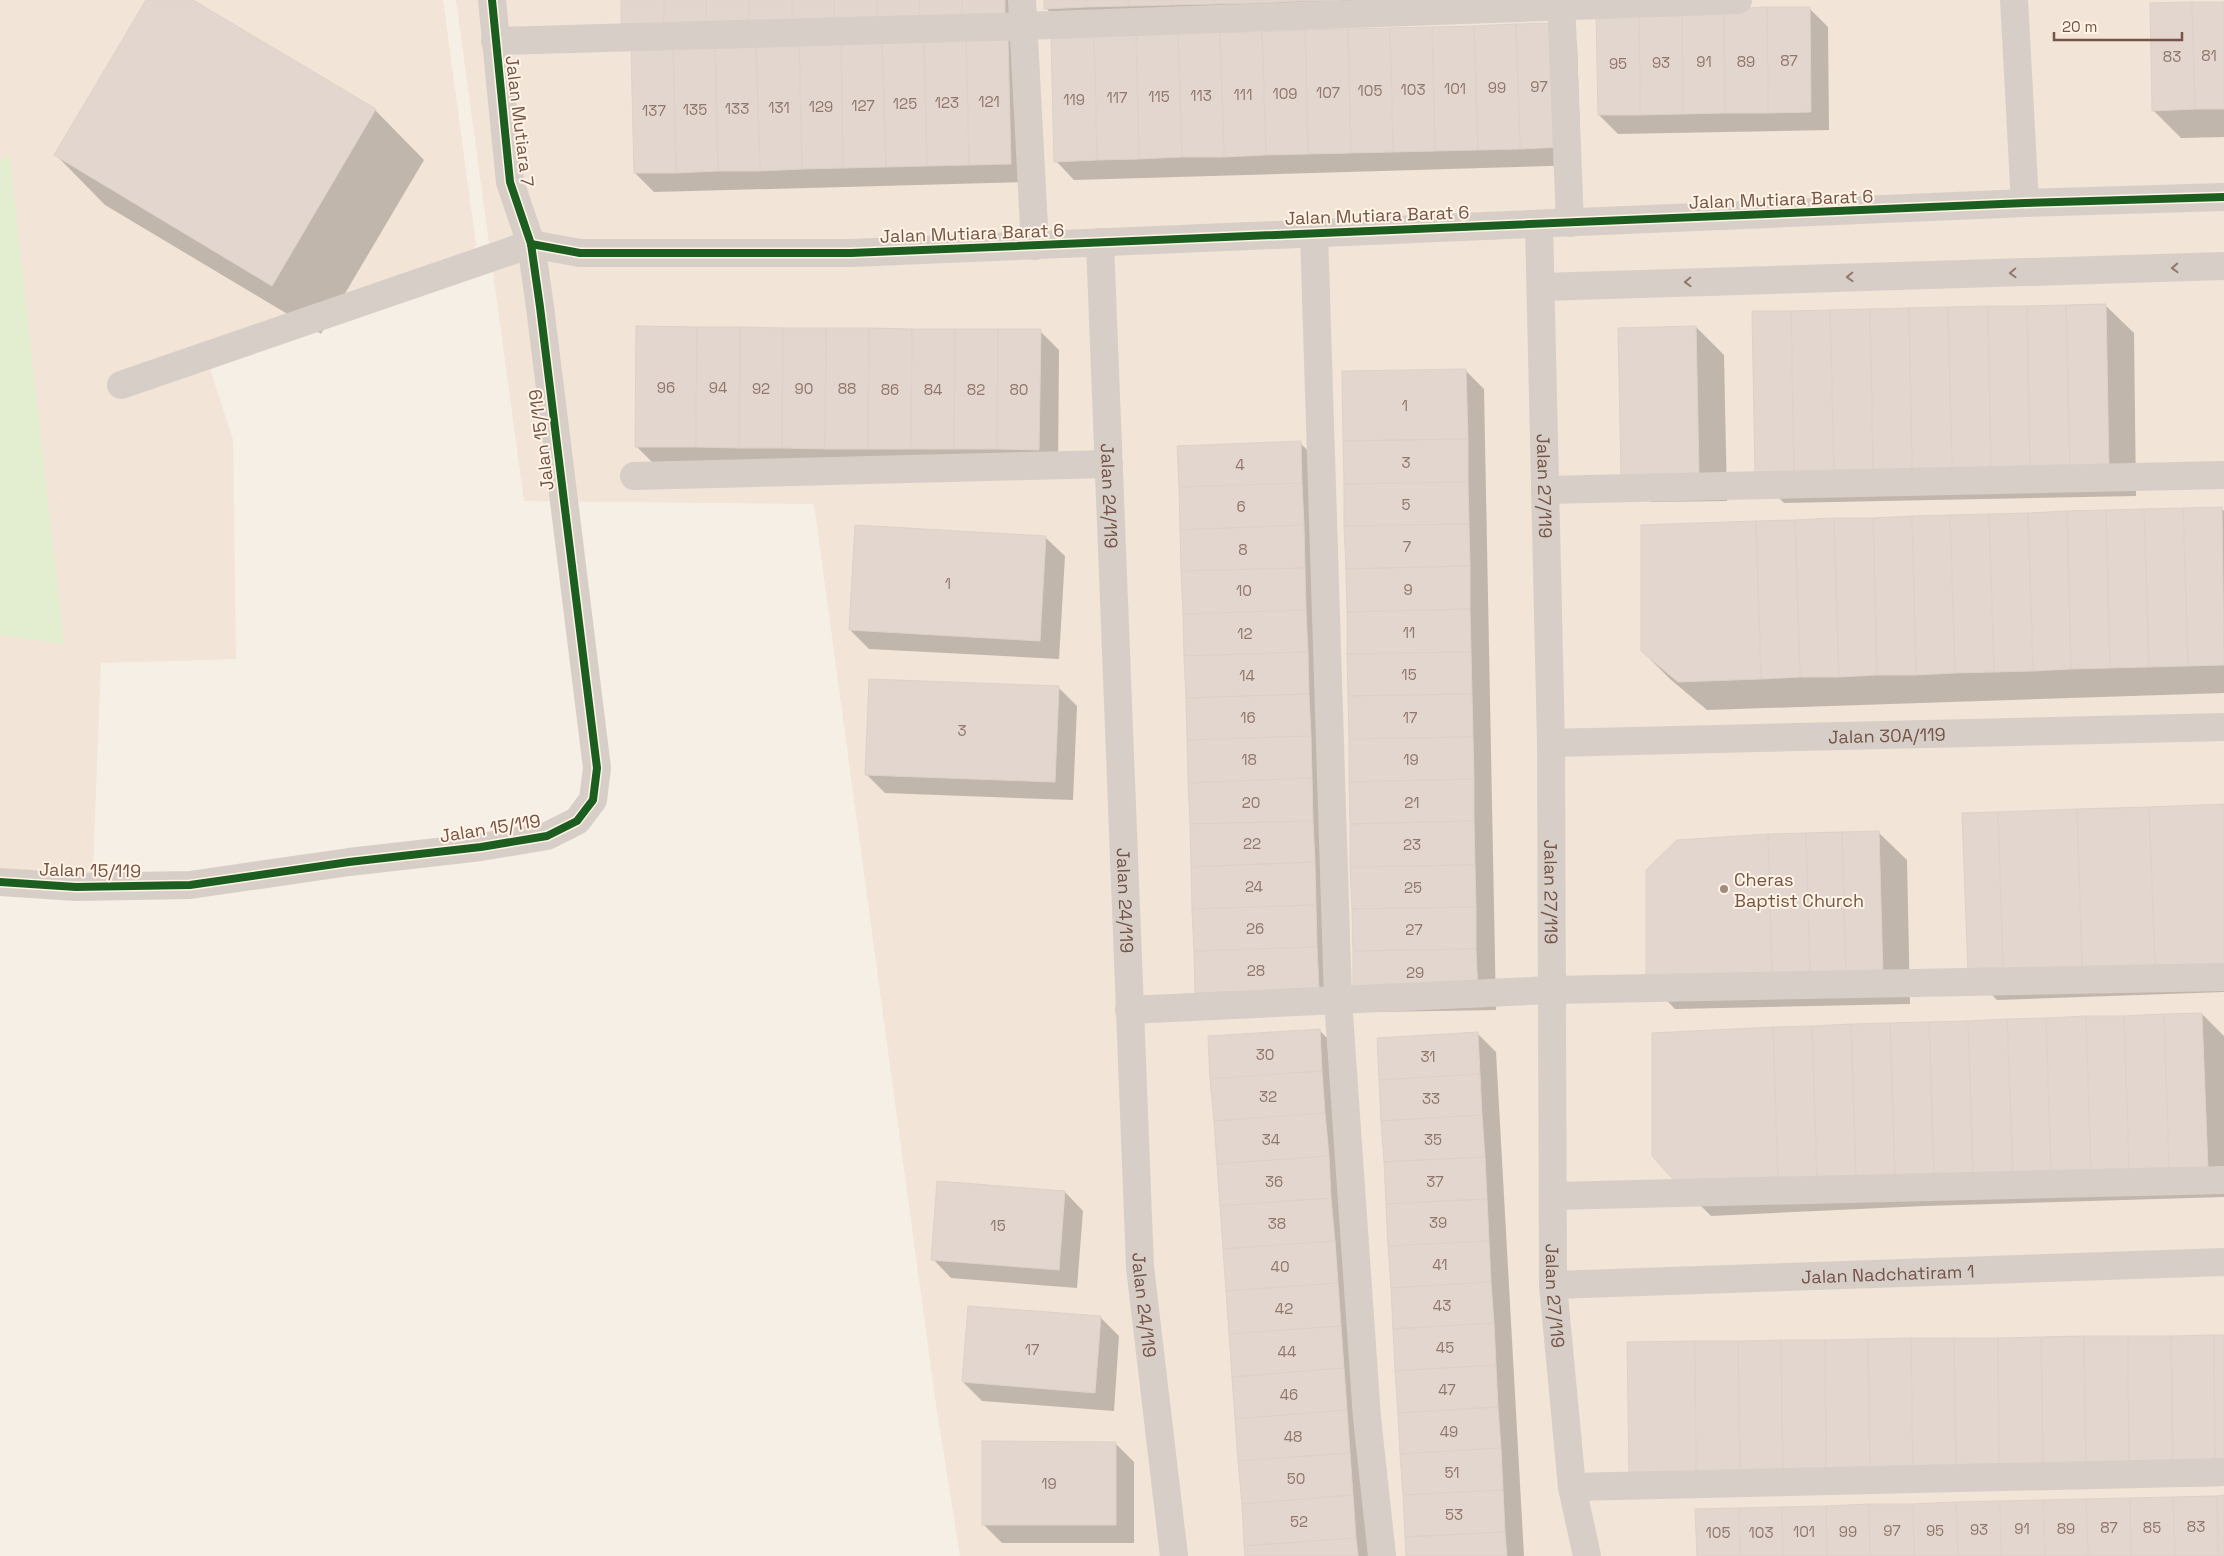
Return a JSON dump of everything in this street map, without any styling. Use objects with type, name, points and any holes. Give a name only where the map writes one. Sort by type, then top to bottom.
[{"type":"street","name":"Jalan Mutiara 7","points":[[492,0],[510,182],[531,244]]},
{"type":"street","points":[[495,41],[1023,13],[1738,0]]},
{"type":"street","points":[[2014,0],[2025,203]]},
{"type":"street","points":[[1561,3],[1570,223]]},
{"type":"street","points":[[1023,13],[1035,246]]},
{"type":"street","name":"Jalan Mutiara Barat 6","points":[[531,244],[580,253],[851,253],[2025,203],[2224,197]]},
{"type":"street","name":"Jalan 27/119","points":[[1540,224],[1552,743],[1552,1285],[1572,1487],[1586,1556]]},
{"type":"street","points":[[1314,232],[1338,1000],[1367,1418],[1382,1556]]},
{"type":"street","name":"Jalan 24/119","points":[[1100,242],[1140,1267],[1174,1556]]},
{"type":"street","points":[[121,385],[531,244]]},
{"type":"street","name":"Jalan 15/119","points":[[0,882],[76,888],[190,885],[547,836],[577,821],[593,800],[597,768],[531,244]]},
{"type":"street","points":[[1542,287],[2224,266]]},
{"type":"street","points":[[634,476],[1109,464]]},
{"type":"street","points":[[1545,490],[2224,475]]},
{"type":"street","name":"Jalan 30A/119","points":[[1552,743],[2224,727]]},
{"type":"street","points":[[1130,1010],[1551,990],[2224,977]]},
{"type":"street","points":[[1553,1196],[2224,1180]]},
{"type":"street","name":"Jalan Nadchatiram 1","points":[[1552,1285],[2224,1262]]},
{"type":"street","points":[[1572,1487],[2224,1472]]},
{"type":"shaded area","points":[[0,0],[443,0],[476,245],[452,284],[209,366],[233,440],[236,659],[101,663],[92,893],[0,883]]},
{"type":"shaded area","points":[[456,0],[2224,0],[2224,1556],[960,1556],[935,1398],[814,504],[524,501]]},
{"type":"green space","points":[[9,153],[64,644],[0,635],[0,162]]},
{"type":"building","points":[[146,0],[193,0],[376,109],[272,286],[54,155]]},
{"type":"building","points":[[621,0],[664,0],[664,23],[621,24]]},
{"type":"building","points":[[664,0],[706,0],[706,23],[664,23]]},
{"type":"building","points":[[706,0],[749,0],[749,22],[706,23]]},
{"type":"building","points":[[749,0],[792,0],[792,21],[749,22]]},
{"type":"building","points":[[792,0],[834,0],[834,21],[792,21]]},
{"type":"building","points":[[834,0],[877,0],[877,20],[834,21]]},
{"type":"building","points":[[877,0],[919,0],[920,19],[877,20]]},
{"type":"building","points":[[919,0],[962,0],[962,19],[920,19]]},
{"type":"building","points":[[962,0],[1005,0],[1005,18],[962,19]]},
{"type":"building","points":[[1044,0],[1086,0],[1087,7],[1044,9]]},
{"type":"building","points":[[1086,0],[1129,0],[1129,6],[1087,7]]},
{"type":"building","points":[[1129,0],[1171,0],[1172,5],[1129,6]]},
{"type":"building","points":[[1171,0],[1214,0],[1214,4],[1172,5]]},
{"type":"building","points":[[1214,0],[1257,0],[1257,3],[1214,4]]},
{"type":"building","points":[[1257,0],[1300,0],[1300,1],[1257,3]]},
{"type":"building","points":[[1342,0],[1342,1],[1300,1]]},
{"type":"building","points":[[2192,2],[2195,109],[2152,111],[2150,3]]},
{"type":"building","points":[[2192,2],[2224,2],[2224,109],[2195,109]]},
{"type":"building","points":[[1767,7],[1810,7],[1811,112],[1768,113]]},
{"type":"building","points":[[1767,7],[1768,113],[1725,113],[1724,9]]},
{"type":"building","points":[[1682,9],[1724,9],[1725,113],[1683,114]]},
{"type":"building","points":[[1682,9],[1683,114],[1640,115],[1639,10]]},
{"type":"building","points":[[1639,10],[1640,115],[1598,115],[1596,11]]},
{"type":"building","points":[[1559,23],[1563,147],[1520,149],[1516,24]]},
{"type":"building","points":[[1516,24],[1520,149],[1478,150],[1474,26]]},
{"type":"building","points":[[1474,26],[1478,150],[1435,151],[1432,27]]},
{"type":"building","points":[[1432,27],[1435,151],[1393,152],[1390,28]]},
{"type":"building","points":[[1390,28],[1393,152],[1351,153],[1348,29]]},
{"type":"building","points":[[1348,29],[1351,153],[1308,154],[1305,30]]},
{"type":"building","points":[[1305,30],[1308,154],[1266,155],[1262,32]]},
{"type":"building","points":[[1220,32],[1262,32],[1266,155],[1224,157]]},
{"type":"building","points":[[1220,32],[1224,157],[1182,157],[1178,34]]},
{"type":"building","points":[[1178,34],[1182,157],[1139,159],[1136,35]]},
{"type":"building","points":[[1136,35],[1139,159],[1097,160],[1094,36]]},
{"type":"building","points":[[1094,36],[1097,160],[1054,162],[1051,37]]},
{"type":"building","points":[[1008,37],[1011,164],[969,165],[966,39]]},
{"type":"building","points":[[966,39],[969,165],[927,166],[924,40]]},
{"type":"building","points":[[924,40],[927,166],[886,167],[882,41]]},
{"type":"building","points":[[882,41],[886,167],[843,168],[841,42]]},
{"type":"building","points":[[841,42],[843,168],[802,169],[799,43]]},
{"type":"building","points":[[799,43],[802,169],[760,171],[756,44]]},
{"type":"building","points":[[756,44],[760,171],[718,171],[715,45]]},
{"type":"building","points":[[715,45],[718,171],[676,173],[673,46]]},
{"type":"building","points":[[673,46],[676,173],[634,173],[631,48]]},
{"type":"building","points":[[2106,304],[2109,469],[2070,470],[2066,305]]},
{"type":"building","points":[[2066,305],[2070,470],[2030,470],[2027,306]]},
{"type":"building","points":[[1988,306],[1991,471],[1952,472],[1948,307]]},
{"type":"building","points":[[1988,306],[2027,306],[2030,470],[1991,471]]},
{"type":"building","points":[[1948,307],[1952,472],[1912,472],[1909,308]]},
{"type":"building","points":[[1909,308],[1912,472],[1873,473],[1870,309]]},
{"type":"building","points":[[1870,309],[1873,473],[1834,474],[1830,310]]},
{"type":"building","points":[[1830,310],[1834,474],[1794,475],[1791,311]]},
{"type":"building","points":[[1752,311],[1791,311],[1794,475],[1755,475]]},
{"type":"building","points":[[636,326],[697,327],[696,447],[635,447]]},
{"type":"building","points":[[1696,326],[1699,474],[1621,475],[1618,328]]},
{"type":"building","points":[[697,327],[740,327],[739,448],[696,447]]},
{"type":"building","points":[[740,327],[783,328],[782,448],[739,448]]},
{"type":"building","points":[[783,328],[826,328],[825,449],[782,448]]},
{"type":"building","points":[[826,328],[869,328],[868,449],[825,449]]},
{"type":"building","points":[[869,328],[912,329],[911,449],[868,449]]},
{"type":"building","points":[[912,329],[955,329],[954,449],[911,449]]},
{"type":"building","points":[[955,329],[998,329],[997,449],[954,449]]},
{"type":"building","points":[[998,329],[1041,329],[1039,450],[997,449]]},
{"type":"building","points":[[1466,369],[1468,439],[1343,441],[1342,371]]},
{"type":"building","points":[[1468,439],[1468,482],[1344,484],[1343,441]]},
{"type":"building","points":[[1301,441],[1302,483],[1179,487],[1177,446]]},
{"type":"building","points":[[1468,482],[1469,524],[1344,526],[1344,484]]},
{"type":"building","points":[[1302,483],[1304,525],[1180,530],[1179,487]]},
{"type":"building","points":[[2222,507],[2224,665],[2188,666],[2183,508]]},
{"type":"building","points":[[2183,508],[2188,666],[2149,667],[2144,509]]},
{"type":"building","points":[[2144,509],[2149,667],[2110,668],[2106,510]]},
{"type":"building","points":[[2106,510],[2110,668],[2071,669],[2067,511]]},
{"type":"building","points":[[2067,511],[2071,669],[2033,671],[2028,513]]},
{"type":"building","points":[[2028,513],[2033,671],[1994,672],[1989,514]]},
{"type":"building","points":[[1989,514],[1994,672],[1955,673],[1950,515]]},
{"type":"building","points":[[1950,515],[1955,673],[1916,675],[1912,516]]},
{"type":"building","points":[[1912,516],[1916,675],[1877,675],[1873,518]]},
{"type":"building","points":[[1834,518],[1839,677],[1800,677],[1795,520]]},
{"type":"building","points":[[1834,518],[1873,518],[1877,675],[1839,677]]},
{"type":"building","points":[[1795,520],[1800,677],[1761,679],[1756,521]]},
{"type":"building","points":[[1756,521],[1761,679],[1678,682],[1641,651],[1641,525]]},
{"type":"building","points":[[1469,524],[1470,566],[1346,569],[1344,526]]},
{"type":"building","points":[[855,525],[1046,536],[1040,641],[849,630]]},
{"type":"building","points":[[1304,525],[1305,568],[1181,571],[1180,530]]},
{"type":"building","points":[[1470,566],[1470,609],[1347,612],[1346,569]]},
{"type":"building","points":[[1305,568],[1306,610],[1183,614],[1181,571]]},
{"type":"building","points":[[1470,609],[1471,652],[1347,654],[1347,612]]},
{"type":"building","points":[[1306,610],[1308,652],[1184,656],[1183,614]]},
{"type":"building","points":[[1308,652],[1309,694],[1186,698],[1184,656]]},
{"type":"building","points":[[1471,652],[1472,694],[1348,696],[1347,654]]},
{"type":"building","points":[[869,679],[1059,686],[1055,782],[865,775]]},
{"type":"building","points":[[1309,694],[1311,736],[1187,740],[1186,698]]},
{"type":"building","points":[[1472,694],[1473,737],[1349,739],[1348,696]]},
{"type":"building","points":[[1311,736],[1312,778],[1188,783],[1187,740]]},
{"type":"building","points":[[1473,737],[1474,779],[1349,782],[1349,739]]},
{"type":"building","points":[[1312,778],[1313,821],[1190,824],[1188,783]]},
{"type":"building","points":[[1474,779],[1474,821],[1350,824],[1349,782]]},
{"type":"building","points":[[2224,804],[2224,964],[2155,966],[2149,807]]},
{"type":"building","points":[[2149,807],[2155,966],[2082,968],[2077,809]]},
{"type":"building","points":[[2077,809],[2082,968],[2003,971],[1998,812]]},
{"type":"building","points":[[1998,812],[2003,971],[1968,973],[1962,813]]},
{"type":"building","points":[[1313,821],[1315,862],[1191,867],[1190,824]]},
{"type":"building","points":[[1474,821],[1475,865],[1350,867],[1350,824]]},
{"type":"building","points":[[1879,831],[1883,976],[1846,977],[1842,832]]},
{"type":"building","points":[[1842,832],[1846,977],[1810,978],[1806,833]]},
{"type":"building","points":[[1806,833],[1810,978],[1772,979],[1768,834]]},
{"type":"building","points":[[1768,834],[1772,979],[1646,981],[1646,870],[1677,840]]},
{"type":"building","points":[[1315,862],[1316,905],[1192,909],[1191,867]]},
{"type":"building","points":[[1475,865],[1476,907],[1352,909],[1350,867]]},
{"type":"building","points":[[1316,905],[1317,947],[1194,951],[1192,909]]},
{"type":"building","points":[[1476,907],[1476,949],[1353,951],[1352,909]]},
{"type":"building","points":[[1317,947],[1319,989],[1195,993],[1194,951]]},
{"type":"building","points":[[1476,949],[1478,992],[1353,994],[1353,951]]},
{"type":"building","points":[[2202,1013],[2208,1169],[2169,1170],[2164,1014]]},
{"type":"building","points":[[2164,1014],[2169,1170],[2129,1171],[2124,1016]]},
{"type":"building","points":[[2086,1016],[2091,1173],[2051,1174],[2046,1018]]},
{"type":"building","points":[[2086,1016],[2124,1016],[2129,1171],[2091,1173]]},
{"type":"building","points":[[2046,1018],[2051,1174],[2013,1176],[2007,1019]]},
{"type":"building","points":[[2007,1019],[2013,1176],[1973,1177],[1968,1021]]},
{"type":"building","points":[[1968,1021],[1973,1177],[1934,1178],[1929,1022]]},
{"type":"building","points":[[1929,1022],[1934,1178],[1895,1179],[1890,1023]]},
{"type":"building","points":[[1890,1023],[1895,1179],[1856,1181],[1851,1024]]},
{"type":"building","points":[[1851,1024],[1856,1181],[1817,1182],[1812,1026]]},
{"type":"building","points":[[1812,1026],[1817,1182],[1778,1183],[1773,1027]]},
{"type":"building","points":[[1773,1027],[1778,1183],[1682,1189],[1652,1156],[1652,1033]]},
{"type":"building","points":[[1320,1029],[1322,1071],[1210,1079],[1208,1036]]},
{"type":"building","points":[[1478,1032],[1480,1074],[1379,1080],[1377,1038]]},
{"type":"building","points":[[1322,1071],[1325,1113],[1214,1121],[1210,1079]]},
{"type":"building","points":[[1480,1074],[1482,1115],[1381,1121],[1379,1080]]},
{"type":"building","points":[[1325,1113],[1329,1156],[1217,1164],[1214,1121]]},
{"type":"building","points":[[1482,1115],[1485,1157],[1384,1162],[1381,1121]]},
{"type":"building","points":[[1329,1156],[1331,1198],[1220,1206],[1217,1164]]},
{"type":"building","points":[[1485,1157],[1487,1199],[1386,1204],[1384,1162]]},
{"type":"building","points":[[937,1181],[1065,1191],[1059,1270],[931,1260]]},
{"type":"building","points":[[1331,1198],[1335,1241],[1223,1249],[1220,1206]]},
{"type":"building","points":[[1487,1199],[1489,1241],[1388,1246],[1386,1204]]},
{"type":"building","points":[[1335,1241],[1338,1283],[1226,1291],[1223,1249]]},
{"type":"building","points":[[1489,1241],[1491,1282],[1391,1288],[1388,1246]]},
{"type":"building","points":[[1491,1282],[1494,1323],[1393,1329],[1391,1288]]},
{"type":"building","points":[[1338,1283],[1341,1326],[1229,1334],[1226,1291]]},
{"type":"building","points":[[968,1306],[1101,1316],[1095,1393],[962,1382]]},
{"type":"building","points":[[1494,1323],[1496,1365],[1395,1371],[1393,1329]]},
{"type":"building","points":[[1341,1326],[1344,1368],[1232,1377],[1229,1334]]},
{"type":"building","points":[[2214,1335],[2224,1335],[2224,1468],[2215,1468]]},
{"type":"building","points":[[2214,1335],[2215,1468],[2173,1469],[2171,1336]]},
{"type":"building","points":[[2084,1336],[2086,1470],[2043,1471],[2041,1337]]},
{"type":"building","points":[[2084,1336],[2128,1336],[2129,1469],[2086,1470]]},
{"type":"building","points":[[2128,1336],[2171,1336],[2173,1469],[2129,1469]]},
{"type":"building","points":[[2041,1337],[2043,1471],[1999,1471],[1998,1338]]},
{"type":"building","points":[[1911,1338],[1913,1472],[1870,1472],[1868,1339]]},
{"type":"building","points":[[1911,1338],[1954,1338],[1956,1471],[1913,1472]]},
{"type":"building","points":[[1954,1338],[1998,1338],[1999,1471],[1956,1471]]},
{"type":"building","points":[[1868,1339],[1870,1472],[1826,1473],[1825,1340]]},
{"type":"building","points":[[1781,1340],[1783,1474],[1740,1474],[1738,1341]]},
{"type":"building","points":[[1781,1340],[1825,1340],[1826,1473],[1783,1474]]},
{"type":"building","points":[[1695,1341],[1696,1474],[1629,1475],[1627,1342]]},
{"type":"building","points":[[1695,1341],[1738,1341],[1740,1474],[1696,1474]]},
{"type":"building","points":[[1496,1365],[1498,1407],[1398,1413],[1395,1371]]},
{"type":"building","points":[[1344,1368],[1347,1410],[1235,1419],[1232,1377]]},
{"type":"building","points":[[1498,1407],[1501,1448],[1400,1454],[1398,1413]]},
{"type":"building","points":[[1347,1410],[1350,1453],[1238,1461],[1235,1419]]},
{"type":"building","points":[[982,1441],[1116,1442],[1116,1525],[982,1525]]},
{"type":"building","points":[[1501,1448],[1503,1490],[1403,1495],[1400,1454]]},
{"type":"building","points":[[1350,1453],[1353,1495],[1242,1504],[1238,1461]]},
{"type":"building","points":[[1503,1490],[1505,1532],[1405,1537],[1403,1495]]},
{"type":"building","points":[[1353,1495],[1356,1538],[1244,1546],[1242,1504]]},
{"type":"building","points":[[2224,1495],[2224,1556],[2218,1556],[2217,1496]]},
{"type":"building","points":[[2217,1496],[2218,1556],[2175,1556],[2173,1497]]},
{"type":"building","points":[[2173,1497],[2175,1556],[2131,1556],[2130,1498]]},
{"type":"building","points":[[2130,1498],[2131,1556],[2088,1556],[2086,1499]]},
{"type":"building","points":[[2086,1499],[2088,1556],[2045,1556],[2043,1500]]},
{"type":"building","points":[[2043,1500],[2045,1556],[2001,1556],[2000,1501]]},
{"type":"building","points":[[2000,1501],[2001,1556],[1958,1556],[1956,1502]]},
{"type":"building","points":[[1956,1502],[1958,1556],[1914,1556],[1913,1504]]},
{"type":"building","points":[[1869,1504],[1913,1504],[1914,1556],[1870,1556]]},
{"type":"building","points":[[1869,1504],[1870,1556],[1827,1556],[1826,1506]]},
{"type":"building","points":[[1826,1506],[1827,1556],[1783,1556],[1782,1507]]},
{"type":"building","points":[[1782,1507],[1783,1556],[1740,1556],[1739,1508]]},
{"type":"building","points":[[1739,1508],[1740,1556],[1697,1556],[1695,1509]]},
{"type":"building","points":[[1505,1532],[1507,1556],[1406,1556],[1405,1537]]},
{"type":"building","points":[[1356,1538],[1358,1556],[1245,1556],[1244,1546]]},
{"type":"cycle path","points":[[0,882],[76,887],[190,885],[349,862],[481,847],[547,836],[577,821],[593,800],[597,768],[540,307],[531,244],[510,182],[492,0]]},
{"type":"cycle path","points":[[531,244],[580,253],[851,253],[2025,203],[2224,197]]},
{"type":"place","name":"Cheras Baptist Church","points":[[1724,889]]}]
